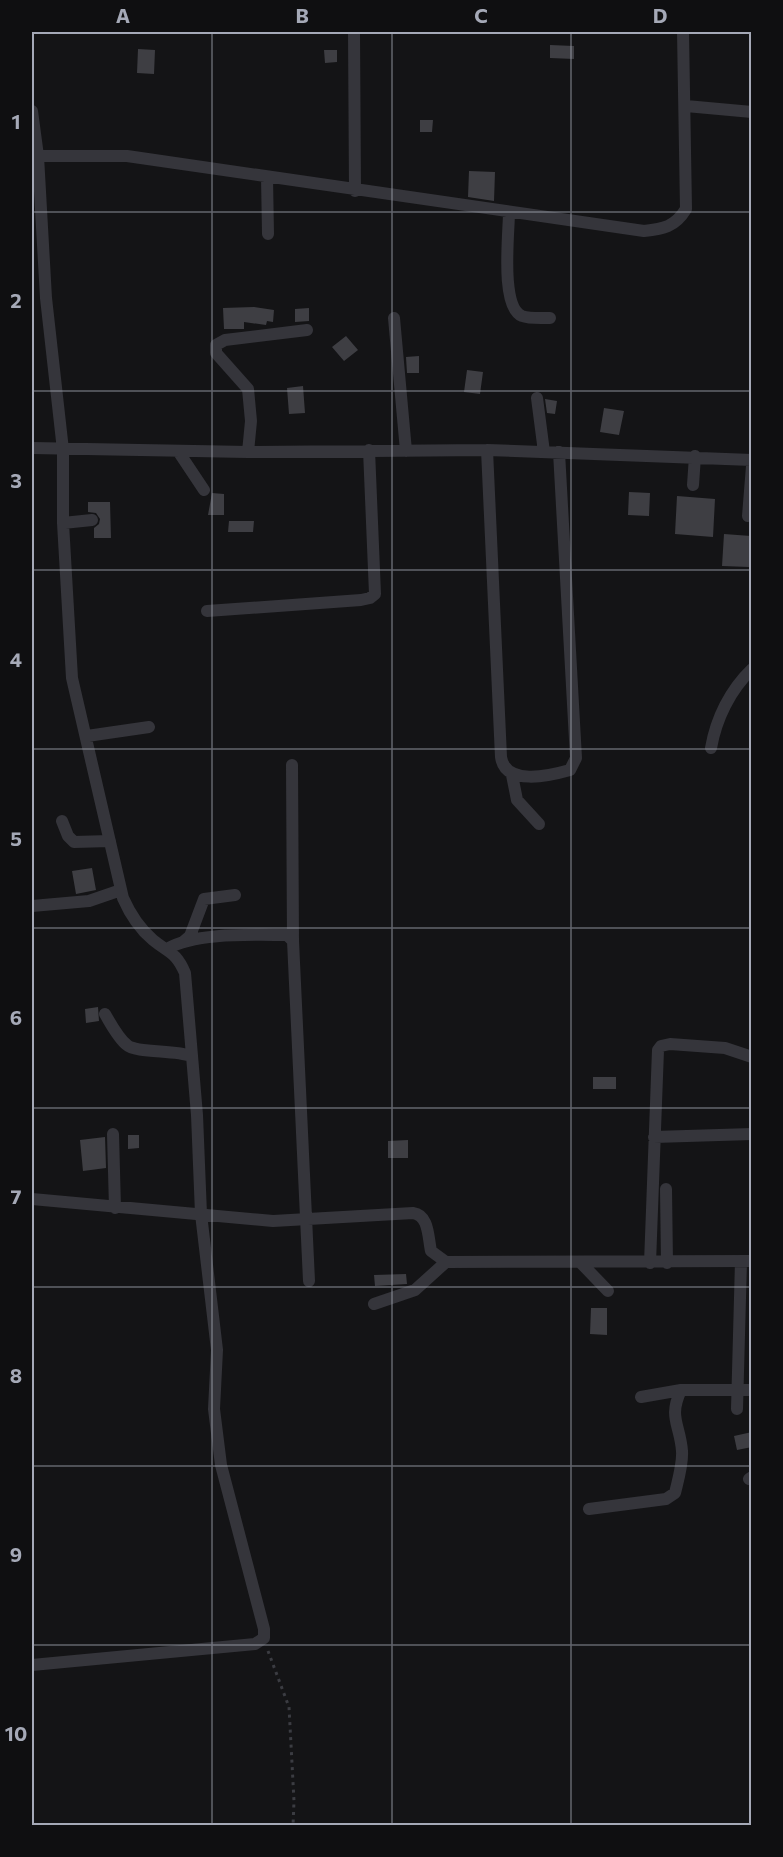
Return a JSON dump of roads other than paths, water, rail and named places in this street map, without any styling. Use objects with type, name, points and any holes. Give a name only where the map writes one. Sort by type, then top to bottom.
[{"type":"street","points":[[354,32],[355,191]]},
{"type":"street","points":[[34,156],[127,156],[355,191],[644,231],[665,229],[674,225],[686,209],[683,32]]},
{"type":"street","points":[[686,106],[752,112]]},
{"type":"street","points":[[32,111],[46,298],[63,450],[63,523],[72,678],[121,890],[132,916],[153,940],[178,956],[185,973],[201,1214],[217,1350],[214,1409],[221,1465],[264,1629],[264,1638],[255,1644],[32,1665]]},
{"type":"street","points":[[267,177],[268,234]]},
{"type":"street","points":[[509,212],[508,295],[514,310],[521,316],[550,318]]},
{"type":"street","points":[[394,318],[406,451]]},
{"type":"street","points":[[248,452],[251,421],[248,388],[216,353],[216,345],[225,340],[308,330]]},
{"type":"street","points":[[537,398],[544,452]]},
{"type":"street","points":[[32,448],[248,452],[487,450],[694,456],[752,460]]},
{"type":"street","points":[[207,611],[361,600],[375,594],[369,450]]},
{"type":"street","points":[[487,450],[501,757],[502,767],[512,775],[556,774],[570,770],[576,758],[559,452]]},
{"type":"street","points":[[178,451],[204,490]]},
{"type":"street","points":[[693,486],[694,456]]},
{"type":"street","points":[[748,516],[752,466]]},
{"type":"street","points":[[63,523],[92,520]]},
{"type":"street","points":[[711,748],[714,727],[741,679],[752,669]]},
{"type":"street","points":[[87,736],[149,727]]},
{"type":"street","points":[[292,765],[293,941],[309,1281]]},
{"type":"street","points":[[512,775],[517,800],[539,824]]},
{"type":"street","points":[[62,821],[68,836],[74,842],[110,841]]},
{"type":"street","points":[[32,906],[89,902],[121,890]]},
{"type":"street","points":[[183,942],[190,936],[204,899],[235,895]]},
{"type":"street","points":[[167,949],[183,942],[206,938],[287,935],[293,941]]},
{"type":"street","points":[[105,1014],[125,1044],[133,1050],[169,1050],[191,1056]]},
{"type":"street","points":[[650,1263],[658,1050],[661,1046],[670,1044],[725,1048],[752,1057]]},
{"type":"street","points":[[112,1134],[116,1208]]},
{"type":"street","points":[[654,1137],[752,1134]]},
{"type":"street","points":[[666,1189],[667,1263]]},
{"type":"street","points":[[32,1199],[273,1221],[420,1214],[424,1219],[431,1251],[446,1262],[746,1261],[736,1409]]},
{"type":"street","points":[[374,1304],[415,1290],[446,1262]]},
{"type":"street","points":[[581,1263],[608,1291]]},
{"type":"street","points":[[641,1397],[681,1390],[737,1388],[752,1390]]},
{"type":"street","points":[[589,1509],[666,1498],[675,1493],[682,1452],[673,1416],[674,1405],[681,1390]]}]
